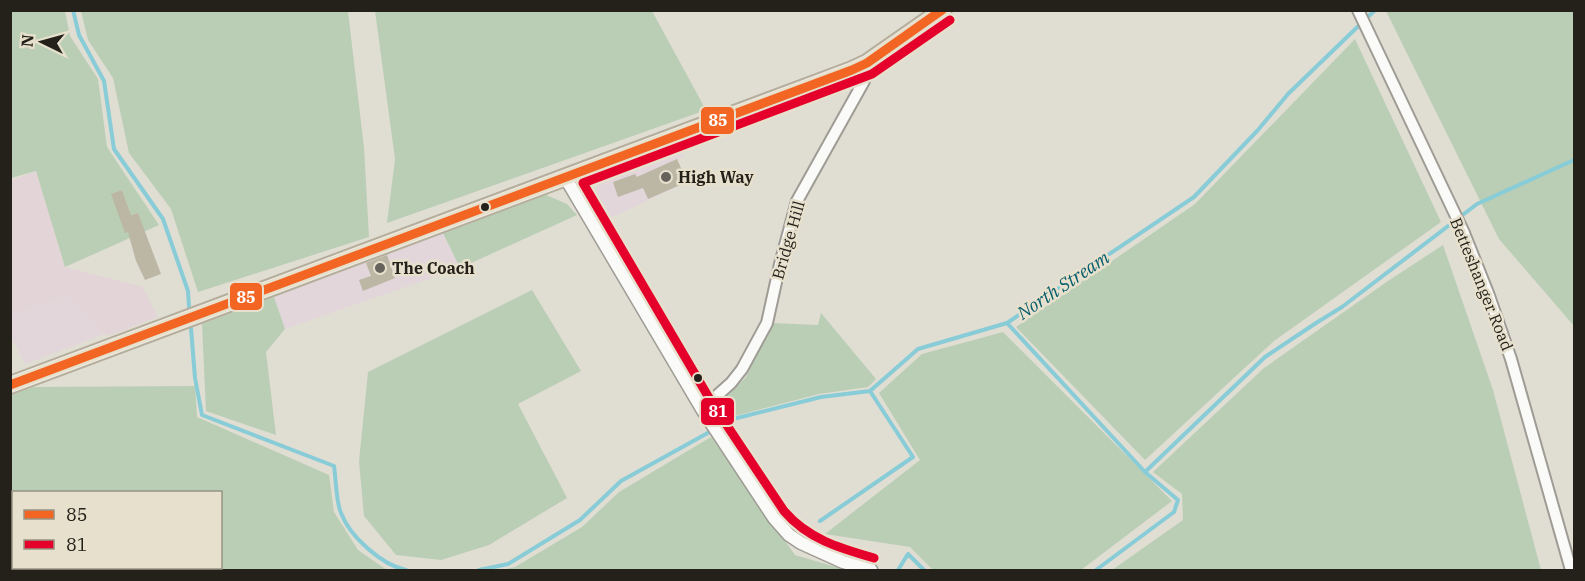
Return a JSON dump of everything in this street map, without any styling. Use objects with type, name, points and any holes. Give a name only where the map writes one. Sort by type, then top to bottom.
[{"type":"main road","points":[[10,385],[867,63],[943,10]]},
{"type":"street","name":"Betteshanger Road","points":[[1358,10],[1464,233],[1488,293],[1511,359],[1571,570]]},
{"type":"street","name":"Bridge Hill","points":[[702,409],[731,383],[742,369],[767,323],[797,201],[864,81],[868,72],[867,63]]},
{"type":"street","points":[[566,177],[702,409],[760,498],[789,535],[820,553],[871,570]]},
{"type":"shaded area","points":[[675,138],[683,157],[677,160],[687,182],[606,220],[596,195],[597,179],[606,164]]},
{"type":"shaded area","points":[[36,171],[65,267],[143,287],[158,317],[108,336],[68,296],[11,313],[11,181]]},
{"type":"shaded area","points":[[441,229],[460,268],[285,329],[274,297]]},
{"type":"shaded area","points":[[68,296],[107,333],[25,364],[11,337],[10,313]]},
{"type":"green space","points":[[10,11],[65,11],[70,36],[98,79],[107,147],[159,225],[65,267],[36,171],[11,178]],"holes":[[[122,190],[131,215],[138,213],[142,226],[125,232],[112,194]]]},
{"type":"green space","points":[[81,11],[348,11],[364,148],[369,237],[198,292],[171,209],[129,153],[113,78],[88,40]]},
{"type":"green space","points":[[375,11],[652,11],[706,110],[387,223],[395,159]]},
{"type":"green space","points":[[1386,11],[1574,11],[1574,326],[1499,239]]},
{"type":"green space","points":[[1355,39],[1441,222],[1274,341],[1145,460],[1016,327],[1195,204]]},
{"type":"green space","points":[[544,194],[567,204],[577,215],[460,268],[441,229]]},
{"type":"green space","points":[[1443,245],[1493,390],[1541,570],[1112,570],[1183,520],[1182,494],[1153,472],[1264,368]]},
{"type":"green space","points":[[532,290],[581,371],[518,404],[567,498],[489,545],[441,560],[396,555],[364,516],[359,461],[368,372]]},
{"type":"green space","points":[[274,297],[285,329],[266,352],[276,435],[206,411],[202,324]]},
{"type":"green space","points":[[821,313],[876,379],[868,387],[819,394],[723,419],[719,405],[746,377],[771,323],[818,325]]},
{"type":"green space","points":[[1003,332],[1172,501],[1081,570],[933,570],[910,547],[825,534],[920,460],[879,393],[922,354]]},
{"type":"green space","points":[[195,386],[197,417],[329,475],[334,512],[358,550],[387,570],[11,570],[11,395],[33,387]]},
{"type":"green space","points":[[711,437],[795,555],[846,570],[502,570],[515,567],[582,527],[619,492]]},
{"type":"building","name":"High Way","points":[[677,159],[687,182],[648,199],[643,188],[618,197],[613,182],[635,174],[637,177]]},
{"type":"building","points":[[122,190],[131,215],[138,213],[161,274],[145,280],[136,261],[128,232],[125,233],[111,194]]},
{"type":"building","name":"The Coach","points":[[387,255],[395,278],[363,291],[359,280],[371,276],[366,263]]},
{"type":"waterway","points":[[73,10],[79,35],[104,81],[114,149],[163,219],[188,291],[189,307]]},
{"type":"waterway","name":"North Stream","points":[[870,391],[918,349],[1007,323],[1194,197],[1258,130],[1288,94],[1375,10]]},
{"type":"waterway","points":[[1007,323],[1145,472],[1265,357],[1342,307],[1477,204],[1574,160]]},
{"type":"waterway","points":[[191,328],[195,378],[202,415],[334,466],[339,508],[345,522],[368,549],[387,562],[406,570]]},
{"type":"waterway","name":"North Stream","points":[[820,521],[913,457],[870,391]]},
{"type":"waterway","points":[[479,570],[508,564],[580,520],[621,481],[733,419],[821,397],[870,391]]},
{"type":"waterway","points":[[1096,570],[1174,512],[1178,500],[1145,472]]},
{"type":"waterway","points":[[898,570],[908,554],[924,570]]},
{"type":"transit line","name":"85","points":[[10,385],[852,70],[867,63],[942,10]]},
{"type":"transit line","name":"81","points":[[874,558],[836,546],[814,536],[793,521],[784,511],[712,403],[583,183],[872,74],[950,20]]},
{"type":"place","name":"High Way","points":[[666,177]]},
{"type":"place","name":"The Coach","points":[[380,268]]}]
